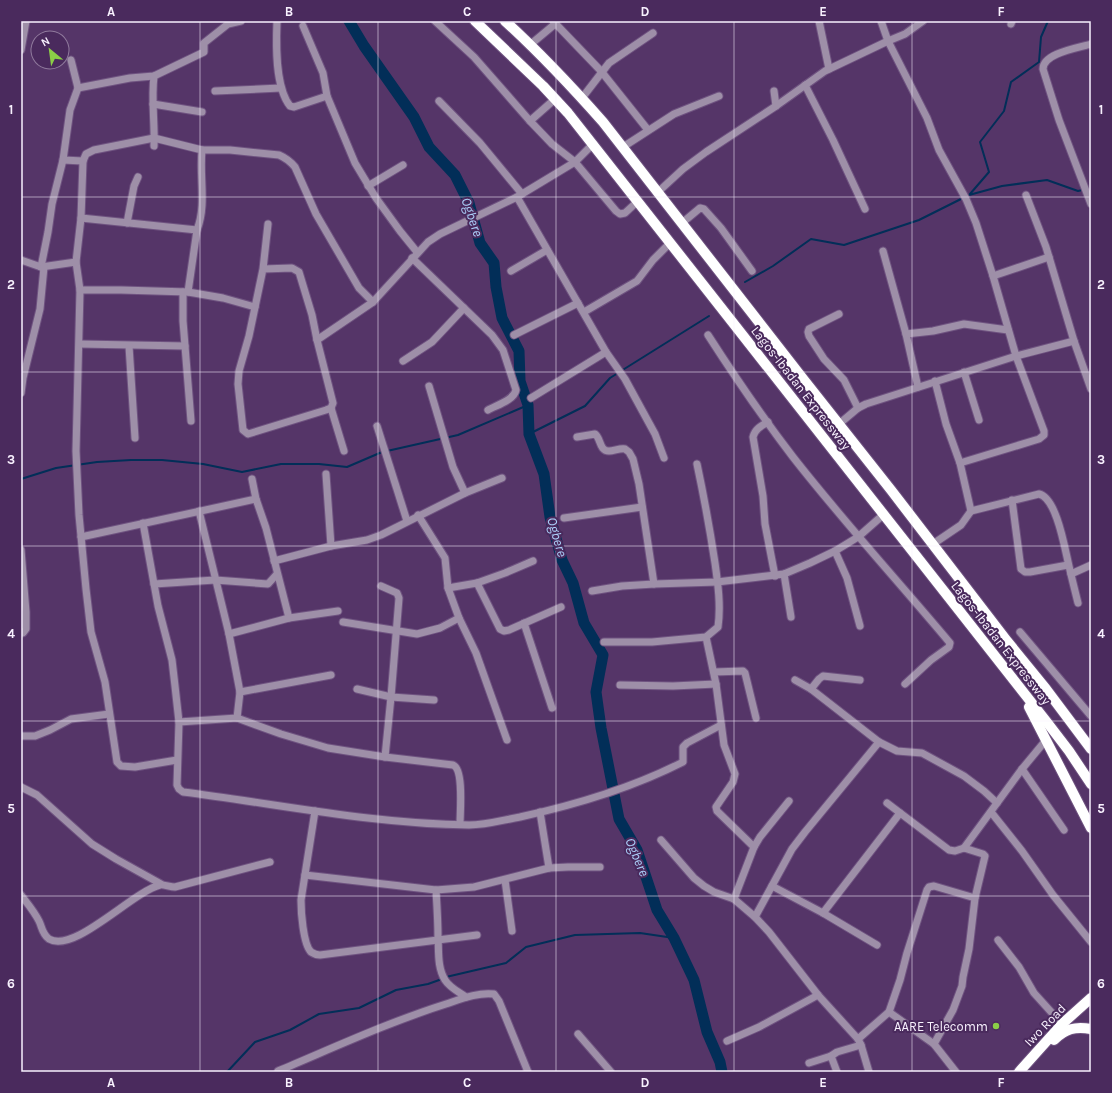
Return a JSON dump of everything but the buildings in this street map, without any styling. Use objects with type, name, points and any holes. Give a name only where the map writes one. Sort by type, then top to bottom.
[{"type":"highway","name":"Lagos-Ibadan Expressway","points":[[475,21],[515,58],[568,113],[1069,751],[1091,784]]},
{"type":"highway","name":"Lagos-Ibadan Expressway","points":[[505,21],[531,44],[582,98],[623,147],[1046,689],[1091,749]]},
{"type":"highway","points":[[1046,689],[1091,738]]},
{"type":"highway","points":[[1025,696],[1031,711],[1091,828]]},
{"type":"highway","name":"Iwo Road","points":[[1020,1072],[1062,1024],[1091,998]]},
{"type":"highway","name":"Iwo Road","points":[[1026,1072],[1052,1041],[1065,1031],[1078,1027],[1091,1029]]},
{"type":"street","points":[[21,50],[26,21]]},
{"type":"street","points":[[78,88],[130,78],[154,76],[204,52],[204,43],[227,22],[241,21]]},
{"type":"street","points":[[276,21],[276,47],[281,88],[287,102],[290,106],[294,107],[327,96]]},
{"type":"street","points":[[435,21],[474,57],[552,144],[575,162],[616,211],[620,214],[638,201]]},
{"type":"street","points":[[819,21],[829,69]]},
{"type":"street","points":[[881,21],[888,41],[927,118],[940,150],[966,199],[976,224],[1016,356],[1044,430],[1044,435],[1039,439],[960,463]]},
{"type":"street","points":[[658,192],[700,156],[776,106],[805,84],[829,69],[905,34],[924,21]]},
{"type":"street","points":[[531,44],[554,22],[601,71],[648,130]]},
{"type":"street","points":[[303,26],[323,73],[327,96],[355,163],[368,186],[415,255],[499,343],[503,350],[516,390],[512,397],[488,410]]},
{"type":"street","points":[[582,98],[601,71],[609,63],[653,33]]},
{"type":"street","points":[[1091,44],[1054,56],[1043,64],[1043,69],[1059,120],[1091,204]]},
{"type":"street","points":[[21,393],[23,378],[40,309],[43,267],[52,204],[64,160],[70,110],[78,88],[71,60]]},
{"type":"street","points":[[154,76],[152,94],[154,146]]},
{"type":"street","points":[[805,84],[865,209]]},
{"type":"street","points":[[215,90],[281,88]]},
{"type":"street","points":[[774,90],[776,106]]},
{"type":"street","points":[[623,147],[674,114],[719,96]]},
{"type":"street","points":[[530,121],[555,99]]},
{"type":"street","points":[[439,101],[480,143],[520,196],[547,250],[606,352],[625,379],[655,434],[664,458]]},
{"type":"street","points":[[153,104],[202,112]]},
{"type":"street","points":[[177,760],[135,767],[121,766],[117,762],[105,682],[92,632],[81,537],[76,451],[80,344],[80,290],[76,262],[81,218],[83,161],[86,154],[94,150],[154,138],[202,150],[230,150],[279,155],[291,161],[316,214],[359,288],[373,302]]},
{"type":"street","points":[[317,340],[373,302],[428,242],[440,234],[520,196],[575,162],[592,144]]},
{"type":"street","points":[[192,421],[183,321],[186,292],[203,204],[201,176],[202,150]]},
{"type":"street","points":[[64,160],[83,161]]},
{"type":"street","points":[[368,186],[403,165]]},
{"type":"street","points":[[127,223],[134,186],[138,177]]},
{"type":"street","points":[[1026,195],[1049,257],[1074,341],[1091,388]]},
{"type":"street","points":[[682,223],[695,211],[700,208],[704,209],[721,228],[752,272]]},
{"type":"street","points":[[81,218],[197,230]]},
{"type":"street","points":[[268,224],[263,269],[239,371],[238,384],[244,432],[248,434],[331,408]]},
{"type":"street","points":[[584,312],[637,281],[653,260],[670,243]]},
{"type":"street","points":[[511,271],[547,250]]},
{"type":"street","points":[[883,251],[906,334],[918,387]]},
{"type":"street","points":[[993,276],[1049,257]]},
{"type":"street","points":[[21,260],[43,267],[76,262]]},
{"type":"street","points":[[263,269],[292,268],[299,272],[312,315],[333,403],[331,408],[344,451]]},
{"type":"street","points":[[80,290],[186,292],[223,298],[255,307]]},
{"type":"street","points":[[514,335],[578,303]]},
{"type":"street","points":[[403,361],[432,342],[464,308]]},
{"type":"street","points":[[839,314],[809,329],[808,332],[820,354],[844,380],[858,408]]},
{"type":"street","points":[[906,334],[933,331],[964,324],[1008,330]]},
{"type":"street","points":[[708,335],[792,456],[858,537],[950,643],[949,647],[931,660],[905,684]]},
{"type":"street","points":[[839,424],[858,408],[866,404],[1016,356],[1074,341]]},
{"type":"street","points":[[80,344],[185,346]]},
{"type":"street","points":[[129,346],[135,438]]},
{"type":"street","points":[[531,398],[606,352]]},
{"type":"street","points":[[964,372],[979,420]]},
{"type":"street","points":[[935,381],[946,424],[960,463],[971,511]]},
{"type":"street","points":[[429,386],[453,467],[465,492]]},
{"type":"street","points":[[768,422],[758,427],[754,432],[753,437],[765,524],[775,576]]},
{"type":"street","points":[[377,426],[407,522]]},
{"type":"street","points":[[577,437],[595,434],[598,436],[604,450],[608,451],[623,448],[629,452],[633,459],[639,484],[654,584]]},
{"type":"street","points":[[604,642],[652,642],[706,637],[718,627],[720,617],[718,582],[710,528],[697,464]]},
{"type":"street","points":[[326,474],[332,546]]},
{"type":"street","points":[[274,561],[332,546],[367,540],[381,535],[465,492],[502,478]]},
{"type":"street","points":[[252,479],[256,499],[266,528],[289,618]]},
{"type":"street","points":[[933,544],[961,525],[971,511],[1038,494],[1043,495],[1047,499],[1057,521],[1065,544],[1068,565],[1078,603]]},
{"type":"street","points":[[81,537],[256,499]]},
{"type":"street","points":[[1012,500],[1021,569],[1025,572],[1030,572],[1068,565]]},
{"type":"street","points":[[564,518],[642,508]]},
{"type":"street","points":[[199,511],[216,580],[240,692],[237,718]]},
{"type":"street","points":[[418,515],[445,558],[448,588],[459,618],[476,653],[507,740]]},
{"type":"street","points":[[592,590],[622,586],[718,582],[784,574],[835,551],[858,537],[883,515]]},
{"type":"street","points":[[143,523],[154,584],[172,660],[179,722],[177,785],[183,792],[403,822],[480,824],[540,812],[604,794],[670,769],[683,762],[683,747],[687,743],[721,725]]},
{"type":"street","points":[[21,550],[22,587],[26,612],[26,628],[23,633],[21,633]]},
{"type":"street","points":[[835,551],[849,583],[860,626]]},
{"type":"street","points":[[448,588],[477,583],[533,561]]},
{"type":"street","points":[[1071,574],[1091,565]]},
{"type":"street","points":[[154,584],[216,580],[268,584],[277,574]]},
{"type":"street","points":[[784,574],[791,617]]},
{"type":"street","points":[[477,583],[500,629],[504,631],[510,630],[561,607]]},
{"type":"street","points":[[381,586],[397,593],[399,598],[392,697],[385,757]]},
{"type":"street","points":[[228,634],[289,618],[338,611]]},
{"type":"street","points":[[343,622],[417,634],[440,628],[459,618]]},
{"type":"street","points":[[524,623],[552,708]]},
{"type":"street","points":[[1020,632],[1091,716]]},
{"type":"street","points":[[706,637],[714,672],[724,745],[735,774],[735,777],[716,807],[717,811],[754,847]]},
{"type":"street","points":[[714,672],[745,672],[756,718]]},
{"type":"street","points":[[240,692],[331,675]]},
{"type":"street","points":[[811,689],[823,676],[860,680]]},
{"type":"street","points":[[795,680],[811,689],[879,742],[897,751],[922,752],[964,776],[997,802]]},
{"type":"street","points":[[620,685],[673,686],[716,684]]},
{"type":"street","points":[[357,689],[392,697],[434,700]]},
{"type":"street","points":[[21,736],[35,736],[71,719],[109,714]]},
{"type":"street","points":[[179,722],[237,718],[281,734],[328,748],[456,766],[458,771],[460,798],[460,824]]},
{"type":"street","points":[[887,803],[949,850],[955,851],[964,848],[1022,769],[1046,740]]},
{"type":"street","points":[[755,917],[792,849],[879,742]]},
{"type":"street","points":[[1022,769],[1064,830]]},
{"type":"street","points":[[21,787],[36,795],[92,844],[161,884],[174,887],[270,862]]},
{"type":"street","points":[[734,899],[754,847],[760,836],[789,801]]},
{"type":"street","points":[[315,811],[301,900],[301,910],[307,943],[310,951],[320,955],[477,935]]},
{"type":"street","points":[[540,812],[549,868]]},
{"type":"street","points":[[991,812],[1022,851],[1053,895],[1091,942]]},
{"type":"street","points":[[823,913],[900,813]]},
{"type":"street","points":[[661,840],[694,878],[714,892],[734,899],[755,917],[769,932],[818,995],[860,1042],[869,1072]]},
{"type":"street","points":[[934,1044],[950,1015],[962,986],[975,898],[985,856],[964,848]]},
{"type":"street","points":[[305,875],[436,890],[474,887],[549,868],[600,867]]},
{"type":"street","points":[[505,880],[512,931]]},
{"type":"street","points":[[21,895],[39,921],[41,929],[45,935],[50,940],[59,942],[81,935],[136,896],[161,884]]},
{"type":"street","points":[[772,886],[823,913],[877,945]]},
{"type":"street","points":[[809,1063],[831,1056],[860,1042],[890,1012],[907,952],[929,887],[934,886],[975,898]]},
{"type":"street","points":[[436,890],[438,956],[444,978],[450,986],[466,997]]},
{"type":"street","points":[[998,940],[1019,967],[1034,993],[1062,1024]]},
{"type":"street","points":[[278,1071],[393,1022],[466,997],[486,993],[494,994],[499,1001],[528,1072]]},
{"type":"street","points":[[727,1041],[759,1027],[818,995]]},
{"type":"street","points":[[890,1012],[934,1044],[956,1072]]},
{"type":"street","points":[[578,1034],[612,1072]]},
{"type":"street","points":[[831,1056],[837,1072]]},
{"type":"waterway","name":"Ogbere","points":[[349,21],[364,46],[414,117],[429,147],[455,175],[469,203],[480,243],[494,263],[496,287],[502,318],[519,351],[520,381],[528,405],[529,434],[544,474],[550,517],[562,560],[573,583],[584,623],[603,655],[596,692],[601,728],[619,819],[637,850],[657,910],[674,938],[694,980],[707,1032],[720,1062],[722,1072]]},
{"type":"waterway","points":[[970,194],[989,172],[980,142],[1004,111],[1011,82],[1039,62],[1041,37],[1048,21]]},
{"type":"waterway","points":[[745,282],[773,266],[811,239],[844,245],[919,220],[969,195],[1002,186],[1047,180],[1078,191],[1091,188]]},
{"type":"waterway","points":[[621,371],[709,316]]},
{"type":"waterway","points":[[529,434],[585,406],[610,378],[618,373]]},
{"type":"waterway","points":[[387,451],[458,435],[528,405]]},
{"type":"waterway","points":[[21,479],[56,468],[97,462],[131,460],[162,460],[203,464],[242,472],[281,464],[319,464],[347,467],[382,452]]},
{"type":"waterway","points":[[446,977],[506,963],[526,947],[575,935],[640,933],[674,938]]},
{"type":"waterway","points":[[227,1072],[255,1042],[290,1030],[319,1014],[359,1008],[396,990],[428,984],[442,979]]},
{"type":"place","name":"AARE Telecomm","points":[[996,1026]]}]
